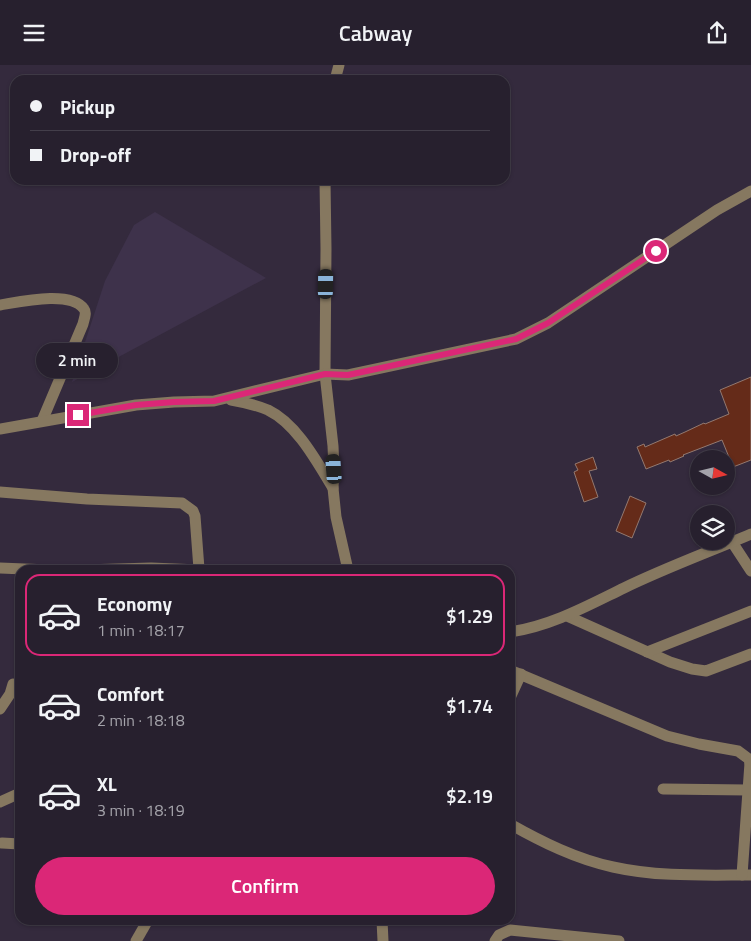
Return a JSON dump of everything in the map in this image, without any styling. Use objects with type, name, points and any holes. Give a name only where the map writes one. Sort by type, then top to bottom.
[{"type":"street","points":[[325,185],[325,374],[333,446],[333,488],[336,517],[346,565]]},
{"type":"street","points":[[0,429],[136,405],[226,399],[325,374],[348,375],[516,339],[548,323],[717,210],[751,191]]},
{"type":"street","points":[[0,305],[58,299],[73,301],[84,308],[86,313],[42,421]]},
{"type":"street","points":[[226,399],[248,403],[269,411],[285,421],[316,460],[333,488]]},
{"type":"street","points":[[0,492],[87,499],[182,503],[193,511],[195,516],[199,565]]},
{"type":"street","points":[[735,541],[751,534]]},
{"type":"street","points":[[735,547],[751,571]]},
{"type":"street","points":[[515,631],[567,616],[713,550]]},
{"type":"street","points":[[0,568],[15,569]]},
{"type":"street","points":[[647,652],[751,612]]},
{"type":"street","points":[[567,616],[647,652],[699,671],[706,671],[751,654]]},
{"type":"street","points":[[515,672],[667,736],[699,745],[738,751],[749,759],[747,875],[652,873],[611,867],[566,853],[515,827]]},
{"type":"street","points":[[515,688],[522,674]]},
{"type":"street","points":[[0,709],[10,694],[13,685]]},
{"type":"street","points":[[663,789],[748,790]]},
{"type":"street","points":[[0,801],[15,795]]},
{"type":"street","points":[[2,843],[15,844]]},
{"type":"street","points":[[136,941],[145,925]]},
{"type":"street","points":[[382,925],[382,941]]},
{"type":"street","points":[[495,941],[499,935],[510,930],[619,941]]},
{"type":"shaded area","points":[[155,212],[266,278],[72,382],[105,281],[134,225]]},
{"type":"building","points":[[751,377],[751,460],[735,466],[735,450],[726,450],[722,440],[696,450],[690,450],[690,452],[684,456],[646,469],[637,447],[644,444],[645,447],[675,434],[676,436],[729,414],[720,390]]},
{"type":"building","points":[[593,457],[597,469],[589,471],[598,497],[584,502],[574,472],[578,470],[575,464]]},
{"type":"building","points":[[630,496],[646,503],[632,538],[616,531]]},
{"type":"route","points":[[78,415],[136,405],[214,401],[325,374],[348,375],[516,339],[548,323],[656,251]]}]
